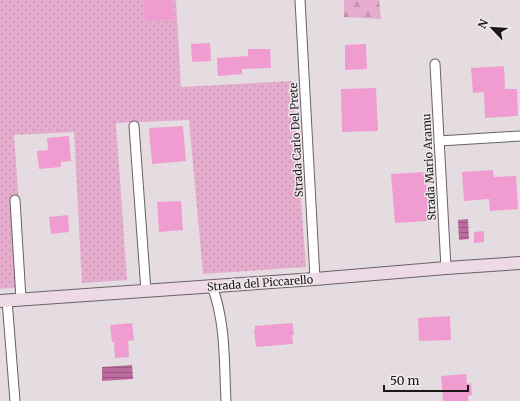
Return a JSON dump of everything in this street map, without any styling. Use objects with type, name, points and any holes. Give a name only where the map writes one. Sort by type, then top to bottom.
[{"type":"street","name":"Strada Carlo Del Prete","points":[[300,0],[315,279]]},
{"type":"street","name":"Strada Mario Aramu","points":[[435,64],[446,268]]},
{"type":"street","points":[[134,126],[146,291]]},
{"type":"street","points":[[439,141],[520,136]]},
{"type":"street","points":[[14,200],[21,299]]},
{"type":"street","name":"Strada del Piccarello","points":[[3,300],[315,279],[520,263]]},
{"type":"street","points":[[212,286],[218,305],[222,328],[226,401]]},
{"type":"street","points":[[3,300],[15,401]]},
{"type":"green space","points":[[0,0],[176,0],[181,87],[292,81],[306,267],[203,274],[189,120],[116,123],[127,280],[82,283],[74,132],[14,135],[25,287],[0,289]]},
{"type":"green space","points":[[344,0],[379,0],[381,19],[344,17]]},
{"type":"shaded area","points":[[468,219],[469,239],[459,240],[458,220]]},
{"type":"shaded area","points":[[132,365],[133,379],[102,381],[102,367]]},
{"type":"building","points":[[172,0],[173,19],[145,21],[144,1]]},
{"type":"building","points":[[210,43],[211,61],[192,62],[191,44]]},
{"type":"building","points":[[366,44],[367,69],[345,70],[345,45]]},
{"type":"building","points":[[248,49],[270,49],[271,68],[242,69],[242,74],[218,76],[217,58],[248,56]]},
{"type":"building","points":[[504,66],[505,89],[517,89],[518,116],[485,118],[484,92],[473,93],[471,68]]},
{"type":"building","points":[[376,88],[378,131],[342,132],[341,89]]},
{"type":"building","points":[[183,126],[186,161],[152,164],[149,128]]},
{"type":"building","points":[[69,136],[71,161],[61,162],[61,167],[39,169],[37,151],[48,150],[47,138]]},
{"type":"building","points":[[493,170],[494,177],[516,176],[518,209],[490,211],[489,199],[464,201],[462,172]]},
{"type":"building","points":[[426,172],[429,221],[395,223],[391,174]]},
{"type":"building","points":[[181,201],[183,230],[159,232],[157,202]]},
{"type":"building","points":[[68,215],[69,232],[51,234],[49,217]]},
{"type":"building","points":[[484,231],[484,242],[474,243],[474,232]]},
{"type":"building","points":[[450,316],[451,340],[419,341],[418,318]]},
{"type":"building","points":[[132,323],[134,340],[128,341],[129,357],[115,358],[114,342],[112,342],[110,325]]},
{"type":"building","points":[[292,323],[294,335],[292,335],[293,344],[256,347],[255,326]]},
{"type":"building","points":[[466,374],[467,384],[471,383],[472,395],[468,396],[468,401],[443,401],[441,376]]}]
